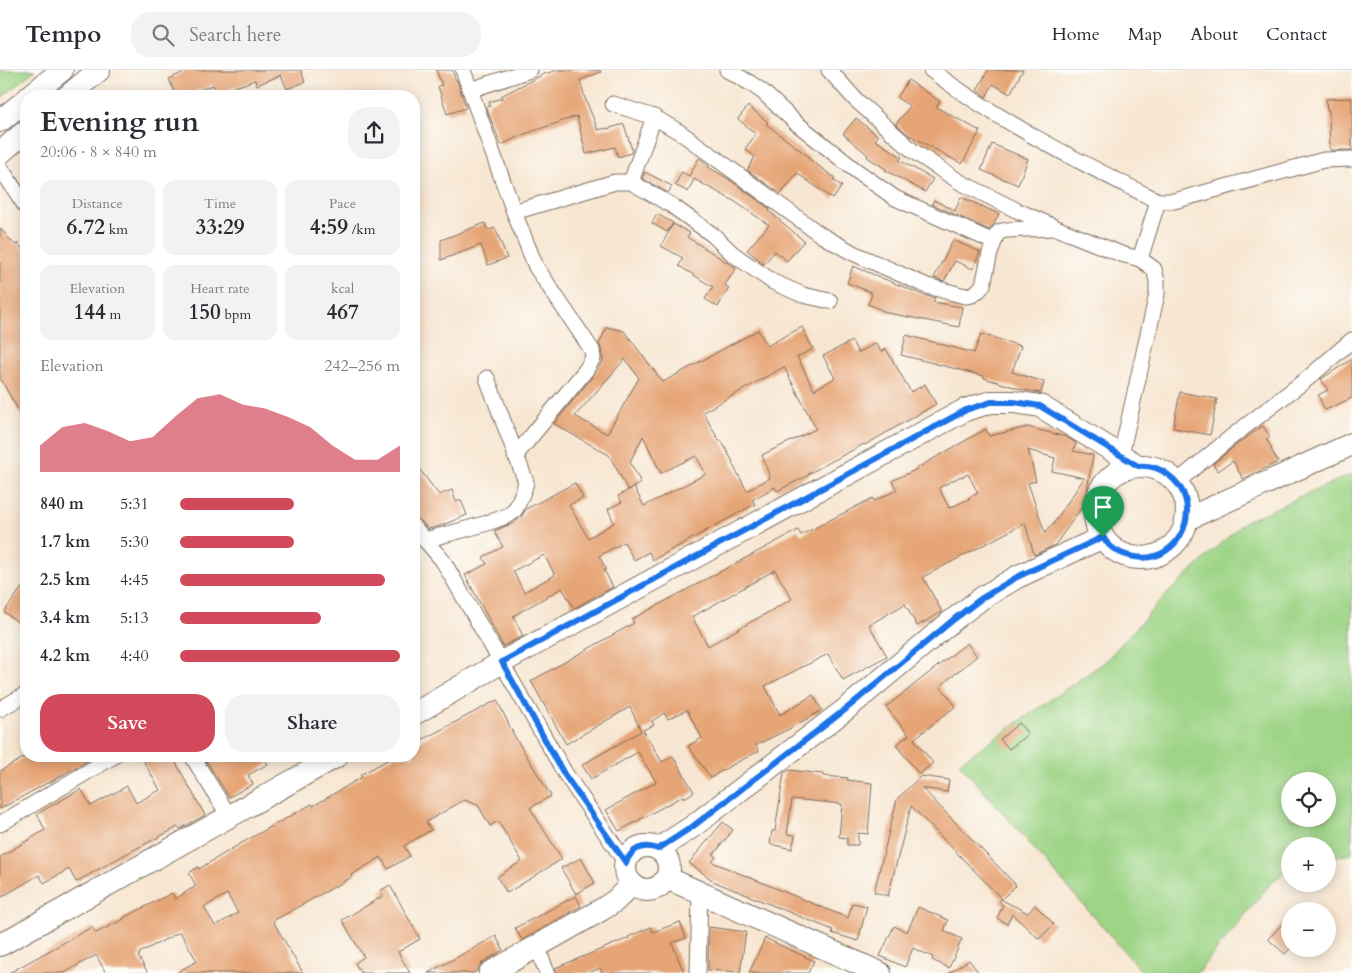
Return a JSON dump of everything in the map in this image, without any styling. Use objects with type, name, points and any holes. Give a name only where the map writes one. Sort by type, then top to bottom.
[{"type":"main road","points":[[37,90],[62,70]]},
{"type":"main road","points":[[75,90],[99,70]]},
{"type":"main road","points":[[0,122],[20,105]]},
{"type":"main road","points":[[0,153],[20,136]]},
{"type":"main road","points":[[420,710],[502,662],[966,410],[991,402],[1014,402],[1040,406],[1130,461],[1162,470],[1170,476],[1177,482],[1186,500],[1187,519],[1185,528],[1174,544],[1167,550],[1149,557],[1139,558],[1120,553],[1112,548],[1096,524],[1095,504],[1098,495],[1108,479],[1116,473],[1134,466],[1130,461]]},
{"type":"main road","points":[[1187,519],[1352,444]]},
{"type":"main road","points":[[658,849],[692,827],[846,709],[982,598],[1017,577],[1103,537]]},
{"type":"main road","points":[[0,945],[327,762]]},
{"type":"main road","points":[[490,973],[615,901],[629,874],[628,858],[636,849],[646,846],[658,849],[666,856],[669,862],[670,867],[667,878],[659,887],[654,889],[643,890],[629,874]]},
{"type":"main road","points":[[667,878],[880,973]]},
{"type":"street","points":[[463,70],[514,212],[536,267],[592,350],[593,358],[586,370],[515,456]]},
{"type":"street","points":[[470,90],[530,70]]},
{"type":"street","points":[[727,70],[762,92],[795,122],[854,170],[895,198],[994,242]]},
{"type":"street","points":[[829,70],[856,100],[913,151],[960,182],[1058,228],[1121,254],[1140,259],[1154,269],[1157,281],[1157,294],[1130,461]]},
{"type":"street","points":[[930,70],[960,92],[1048,146],[1158,201],[1174,200],[1324,160],[1352,158]]},
{"type":"street","points":[[613,104],[654,117],[707,151],[821,235],[853,253],[927,286],[965,296],[972,295],[983,285],[990,253],[999,232],[1006,230],[1058,228]]},
{"type":"street","points":[[630,182],[654,117]]},
{"type":"street","points":[[0,167],[20,197]]},
{"type":"street","points":[[514,212],[615,182],[630,182],[671,205],[713,235],[733,254],[773,282],[803,295],[830,301]]},
{"type":"street","points":[[1140,259],[1158,201]]},
{"type":"street","points":[[1177,482],[1230,438],[1307,379],[1352,340]]},
{"type":"street","points":[[425,540],[493,521],[510,514],[515,510],[526,486],[487,378]]},
{"type":"street","points":[[420,534],[443,561],[564,774],[629,874]]},
{"type":"street","points":[[0,709],[20,697]]},
{"type":"street","points":[[0,824],[104,762]]},
{"type":"street","points":[[196,762],[229,816]]},
{"type":"street","points":[[698,973],[700,893]]},
{"type":"street","points":[[537,946],[547,973]]},
{"type":"green space","points":[[0,70],[35,70],[0,99]]},
{"type":"green space","points":[[1352,474],[1352,854],[1336,856],[1336,837],[1281,837],[1281,875],[1271,883],[1197,973],[1143,973],[959,763],[1105,662],[1163,598],[1244,522]]},
{"type":"building","points":[[183,70],[301,70],[305,82],[287,89],[281,75],[257,85],[255,80],[229,90],[215,90],[213,85],[199,90],[174,90],[169,79],[184,72]]},
{"type":"building","points":[[436,70],[452,70],[466,108],[447,114],[438,86],[442,85]]},
{"type":"building","points":[[558,70],[600,70],[601,72],[580,80],[585,98],[598,130],[624,124],[632,150],[631,153],[618,157],[615,147],[586,154],[577,116],[522,135],[501,145],[486,107],[490,106],[489,102],[502,98],[501,96],[544,74]]},
{"type":"building","points":[[988,70],[1023,70],[1010,94],[993,84],[986,97],[977,90]]},
{"type":"building","points":[[908,80],[940,101],[936,107],[980,131],[962,164],[909,135],[896,124],[910,106],[897,98]]},
{"type":"building","points":[[1352,98],[1352,150],[1330,150],[1329,110],[1327,110],[1326,99]]},
{"type":"building","points":[[748,106],[768,122],[766,124],[835,178],[833,180],[842,186],[833,199],[797,173],[781,194],[747,170],[755,157],[745,149],[756,134],[738,119]]},
{"type":"building","points":[[856,118],[878,136],[875,140],[902,157],[899,160],[933,179],[925,192],[885,170],[867,157],[868,155],[843,134]]},
{"type":"building","points":[[992,144],[1028,159],[1018,185],[981,170]]},
{"type":"building","points":[[699,158],[709,165],[708,167],[727,178],[770,209],[769,211],[804,241],[787,261],[775,251],[764,264],[747,250],[769,225],[734,201],[694,179],[688,192],[675,185],[682,172],[689,176]]},
{"type":"building","points":[[645,172],[672,186],[668,193],[642,178]]},
{"type":"building","points":[[961,197],[999,214],[989,230],[932,204],[934,200],[955,211]]},
{"type":"building","points":[[657,214],[673,223],[667,232],[652,223]]},
{"type":"building","points":[[485,223],[488,230],[495,228],[507,258],[488,265],[481,245],[441,260],[441,240]]},
{"type":"building","points":[[673,224],[690,233],[687,237],[736,268],[725,285],[729,288],[718,307],[705,299],[713,287],[679,266],[683,258],[661,246]]},
{"type":"building","points":[[0,228],[15,245],[18,243],[20,246],[20,413],[0,378]]},
{"type":"building","points":[[953,240],[980,252],[973,269],[955,261],[944,281],[934,278]]},
{"type":"building","points":[[853,266],[923,295],[935,298],[933,302],[962,307],[959,327],[888,313],[868,304],[871,292],[847,283]]},
{"type":"building","points":[[607,327],[624,331],[663,382],[758,330],[767,346],[802,327],[813,349],[797,357],[814,390],[835,378],[823,356],[852,341],[858,353],[876,343],[881,352],[886,349],[911,392],[925,384],[936,404],[809,475],[777,491],[775,487],[752,500],[755,504],[653,560],[649,552],[634,560],[624,542],[599,556],[613,587],[574,608],[562,588],[513,616],[523,636],[503,646],[465,575],[487,564],[483,557],[503,547],[494,531],[514,523],[522,516],[526,509],[575,483],[583,498],[569,505],[588,538],[614,523],[608,509],[622,502],[618,496],[634,487],[644,506],[706,474],[696,456],[661,473],[643,436],[630,462],[641,483],[628,490],[609,455],[554,424],[603,361],[599,344]],"holes":[[[625,359],[639,378],[607,434],[575,416]],[[784,367],[816,429],[762,455],[770,478],[747,491],[721,440],[719,441],[703,412]],[[544,555],[555,575],[524,592],[513,571]]]},
{"type":"building","points":[[981,334],[1021,346],[1012,372],[1044,382],[1041,393],[1024,390],[984,378],[984,376],[901,355],[906,335],[974,353]]},
{"type":"building","points":[[1352,359],[1352,398],[1325,410],[1318,395],[1328,390],[1321,379]]},
{"type":"building","points":[[1180,392],[1217,399],[1210,435],[1173,428]]},
{"type":"building","points":[[1263,426],[1270,437],[1266,439],[1278,462],[1243,479],[1233,461],[1218,471],[1213,464]]},
{"type":"building","points":[[1028,427],[1066,437],[1076,443],[1073,451],[1093,455],[1087,490],[1092,493],[1055,545],[1034,555],[1025,523],[923,577],[942,612],[917,626],[905,604],[869,625],[887,656],[843,680],[828,654],[765,686],[780,715],[813,695],[822,710],[756,745],[759,751],[711,778],[688,746],[702,738],[687,710],[668,719],[664,713],[652,721],[654,725],[643,730],[662,762],[673,756],[694,792],[684,798],[683,796],[619,831],[606,810],[656,782],[638,752],[591,779],[582,765],[641,731],[630,707],[566,744],[531,681],[634,623],[632,619],[798,530],[801,535],[873,498],[874,501],[897,490],[892,481],[917,469],[986,429],[989,436]],"holes":[[[1028,450],[1055,458],[1052,471],[1084,478],[1052,526],[1045,533],[1028,483],[1036,481]],[[968,474],[978,493],[949,508],[939,488]],[[775,570],[792,599],[708,646],[692,617]]]},
{"type":"building","points":[[420,470],[439,495],[452,490],[456,502],[461,500],[467,515],[428,529],[421,521]]},
{"type":"building","points":[[20,590],[20,624],[4,612]]},
{"type":"building","points":[[967,643],[977,656],[940,686],[956,706],[914,739],[933,763],[919,774],[896,745],[909,735],[886,707]]},
{"type":"building","points":[[497,700],[515,737],[551,796],[530,808],[562,859],[507,893],[497,877],[522,861],[498,821],[490,826],[478,805],[464,800],[426,822],[431,830],[404,846],[410,856],[388,869],[381,857],[351,875],[352,877],[273,921],[303,973],[176,973],[197,961],[180,932],[139,953],[140,955],[138,956],[148,973],[106,973],[96,955],[64,973],[9,973],[92,927],[96,933],[172,893],[175,899],[196,886],[189,873],[312,804],[313,806],[362,777],[360,775],[384,762],[420,762],[420,741]],"holes":[[[227,894],[238,913],[215,926],[204,907]]]},
{"type":"building","points":[[1019,723],[1028,734],[1009,749],[1000,739]]},
{"type":"building","points":[[20,760],[20,762],[85,762],[0,809],[0,771]]},
{"type":"building","points":[[144,762],[175,762],[205,815],[124,855],[76,882],[69,869],[44,883],[39,875],[0,898],[0,857],[45,830],[37,814],[81,789],[91,806],[127,786],[136,803],[160,790]]},
{"type":"building","points":[[207,762],[267,762],[268,764],[248,775],[253,784],[229,797]]},
{"type":"building","points":[[789,770],[872,783],[868,834],[858,833],[858,845],[847,845],[847,838],[839,837],[842,804],[792,799],[787,834],[795,835],[792,849],[770,844],[772,831],[775,831],[784,773]]},
{"type":"building","points":[[921,776],[949,780],[947,792],[922,788],[1016,885],[1002,899],[911,806],[888,896],[874,892],[897,799]]},
{"type":"building","points":[[723,822],[733,830],[713,855],[716,857],[712,862],[848,918],[852,903],[867,906],[858,941],[832,933],[833,930],[715,882],[689,863]]},
{"type":"building","points":[[581,858],[595,883],[576,894],[561,868]]},
{"type":"building","points":[[390,885],[420,939],[398,952],[410,973],[361,973],[355,963],[364,957],[342,920],[383,896],[380,891]]},
{"type":"building","points":[[576,896],[581,906],[522,940],[515,928]]},
{"type":"building","points":[[1000,899],[1028,913],[1035,905],[1054,924],[1039,939],[1012,914],[1007,924],[997,918],[1003,905],[999,901]]},
{"type":"building","points":[[918,907],[948,920],[944,931],[962,939],[949,968],[932,960],[933,957],[913,948],[905,967],[880,956],[894,926],[907,932]]},
{"type":"building","points":[[680,922],[686,938],[672,943],[684,973],[602,973],[600,968],[588,973],[556,973],[555,968],[651,927],[653,932]]},
{"type":"building","points":[[1281,925],[1281,950],[1268,939]]},
{"type":"building","points":[[709,927],[746,932],[740,972],[708,970]]},
{"type":"building","points":[[496,936],[503,950],[483,962],[477,971],[473,973],[428,973]]},
{"type":"building","points":[[765,938],[814,961],[808,973],[749,973]]},
{"type":"building","points":[[969,960],[979,973],[949,973]]},
{"type":"route","points":[[991,402],[1014,402],[1040,406],[1138,466],[1143,465],[1162,470],[1177,482],[1186,500],[1188,509],[1187,519],[1180,537],[1167,550],[1149,557],[1129,556],[1112,548],[1103,537],[1017,577],[982,598],[846,709],[692,827],[658,849],[652,846],[636,849],[631,853],[626,863],[564,774],[502,662],[966,410],[991,402]]}]
